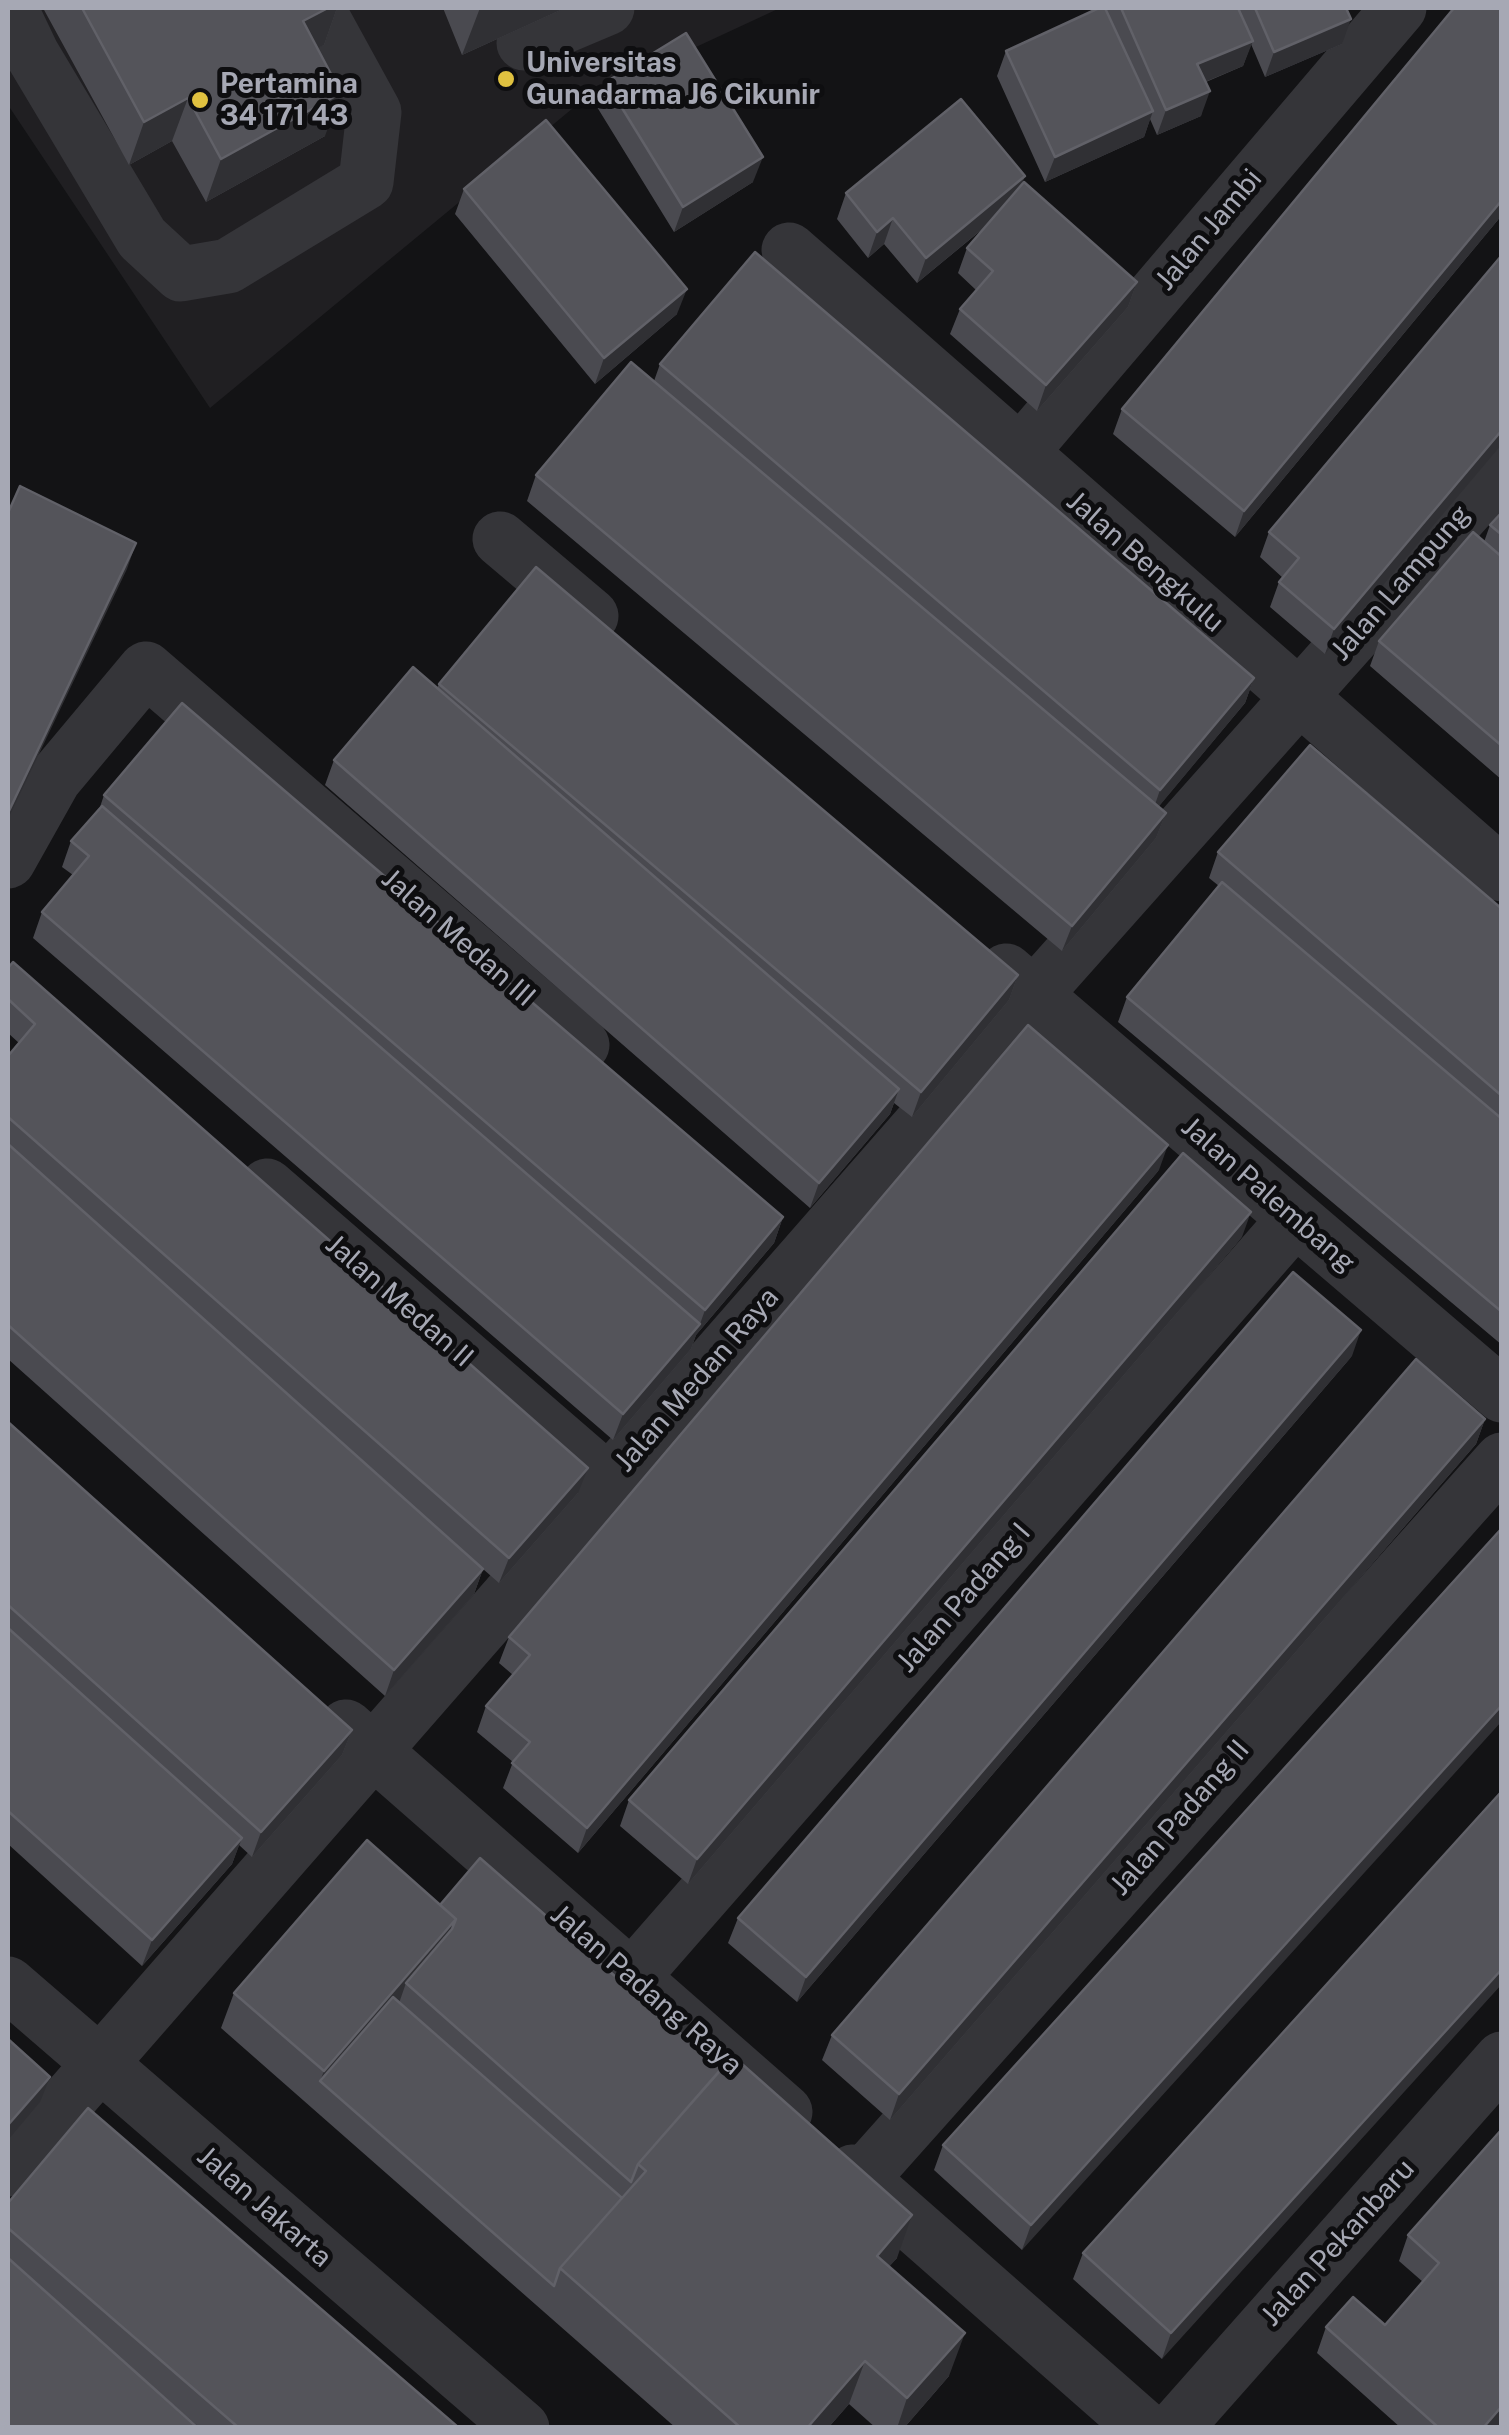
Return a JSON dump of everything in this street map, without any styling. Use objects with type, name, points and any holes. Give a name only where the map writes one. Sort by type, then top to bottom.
[{"type":"street","points":[[10,8],[32,54],[142,238],[181,274],[228,266],[366,182],[374,112],[318,8]]},
{"type":"street","points":[[524,43],[606,8]]},
{"type":"street","name":"Jalan Jambi","points":[[1020,453],[1399,8]]},
{"type":"street","name":"Jalan Bengkulu","points":[[789,250],[1502,874]]},
{"type":"street","name":"Jalan Lampung","points":[[1300,698],[1502,469]]},
{"type":"street","points":[[500,539],[634,653]]},
{"type":"street","name":"Jalan Medan III","points":[[8,861],[54,779],[146,670],[622,1080]]},
{"type":"street","name":"Jalan Medan Raya","points":[[8,2169],[1034,995],[1300,698]]},
{"type":"street","name":"Jalan Palembang","points":[[975,944],[1502,1395]]},
{"type":"street","name":"Jalan Medan II","points":[[233,1157],[609,1482]]},
{"type":"street","points":[[770,1208],[815,1246]]},
{"type":"street","name":"Jalan Padang I","points":[[632,1977],[1296,1219]]},
{"type":"street","name":"Jalan Padang II","points":[[861,2179],[1502,1460]]},
{"type":"street","name":"Jalan Padang Raya","points":[[315,1699],[1144,2428]]},
{"type":"street","name":"Jalan Jakarta","points":[[8,1984],[522,2428]]},
{"type":"street","name":"Jalan Pekanbaru","points":[[1175,2428],[1502,2059]]},
{"type":"shaded area","points":[[8,8],[780,8],[584,99],[210,408],[8,105]]},
{"type":"building","name":"Pertamina 34 171 43","points":[[82,8],[328,8],[303,21],[341,93],[221,159],[188,98],[144,122]]},
{"type":"building","points":[[1105,8],[1153,111],[1055,157],[1006,51]]},
{"type":"building","points":[[1121,8],[1238,8],[1253,41],[1197,64],[1210,91],[1166,110]]},
{"type":"building","points":[[1255,8],[1346,8],[1351,19],[1274,52]]},
{"type":"building","points":[[1454,8],[1502,8],[1502,200],[1244,511],[1122,409]]},
{"type":"building","points":[[686,33],[763,157],[683,207],[606,82]]},
{"type":"building","points":[[961,99],[1025,176],[926,258],[893,218],[877,232],[846,193]]},
{"type":"building","points":[[546,120],[687,289],[604,358],[464,189]]},
{"type":"building","points":[[1024,182],[1137,282],[1046,385],[960,309],[993,271],[967,248]]},
{"type":"building","points":[[755,252],[1254,678],[1160,790],[660,364]]},
{"type":"building","points":[[1502,255],[1502,430],[1334,629],[1279,582],[1299,558],[1269,532]]},
{"type":"building","points":[[631,362],[1166,813],[1072,926],[536,475]]},
{"type":"building","points":[[20,486],[136,543],[8,813],[8,513]]},
{"type":"building","points":[[1502,512],[1502,535],[1490,525]]},
{"type":"building","points":[[1473,532],[1502,557],[1502,746],[1379,641]]},
{"type":"building","points":[[536,567],[1018,975],[921,1092],[439,684]]},
{"type":"building","points":[[413,667],[899,1089],[819,1183],[334,760]]},
{"type":"building","points":[[182,703],[783,1217],[705,1310],[104,795]]},
{"type":"building","points":[[1310,745],[1502,909],[1502,1096],[1218,852]]},
{"type":"building","points":[[102,806],[700,1324],[623,1414],[42,912],[89,856],[71,841]]},
{"type":"building","points":[[1222,882],[1502,1119],[1502,1312],[1127,997]]},
{"type":"building","points":[[13,962],[588,1468],[509,1558],[8,1117],[8,1056],[35,1024],[8,999],[8,968]]},
{"type":"building","points":[[1028,1025],[1168,1145],[587,1828],[512,1763],[530,1742],[486,1706],[530,1655],[509,1637]]},
{"type":"building","points":[[8,1144],[483,1569],[394,1670],[8,1325]]},
{"type":"building","points":[[1183,1153],[1251,1212],[697,1859],[629,1800]]},
{"type":"building","points":[[1293,1272],[1361,1330],[806,1977],[738,1918]]},
{"type":"building","points":[[1416,1359],[1485,1419],[899,2094],[832,2035]]},
{"type":"building","points":[[8,1422],[352,1730],[261,1832],[8,1605]]},
{"type":"building","points":[[1502,1528],[1502,1705],[1031,2225],[943,2145]]},
{"type":"building","points":[[8,1628],[242,1838],[152,1940],[8,1811]]},
{"type":"building","points":[[1502,1791],[1502,1969],[1171,2333],[1083,2253]]},
{"type":"building","points":[[367,1840],[456,1919],[324,2071],[234,1993]]},
{"type":"building","points":[[480,1858],[721,2069],[638,2164],[631,2182],[406,1983],[452,1929],[456,1919],[440,1905]]},
{"type":"building","points":[[393,1997],[622,2198],[560,2268],[554,2286],[320,2081]]},
{"type":"building","points":[[8,2039],[50,2077],[8,2125]]},
{"type":"building","points":[[733,2056],[912,2215],[877,2256],[965,2333],[907,2398],[865,2361],[807,2428],[741,2428],[560,2268],[646,2171],[638,2164]]},
{"type":"building","points":[[88,2108],[459,2428],[239,2428],[8,2228],[8,2203]]},
{"type":"building","points":[[1502,2129],[1502,2406],[1483,2428],[1439,2428],[1326,2327],[1353,2297],[1385,2325],[1439,2263],[1408,2235]]},
{"type":"building","points":[[8,2258],[198,2428],[8,2428]]},
{"type":"place","name":"Universitas Gunadarma J6 Cikunir","points":[[506,79]]},
{"type":"place","name":"Pertamina 34 171 43","points":[[200,100]]}]
